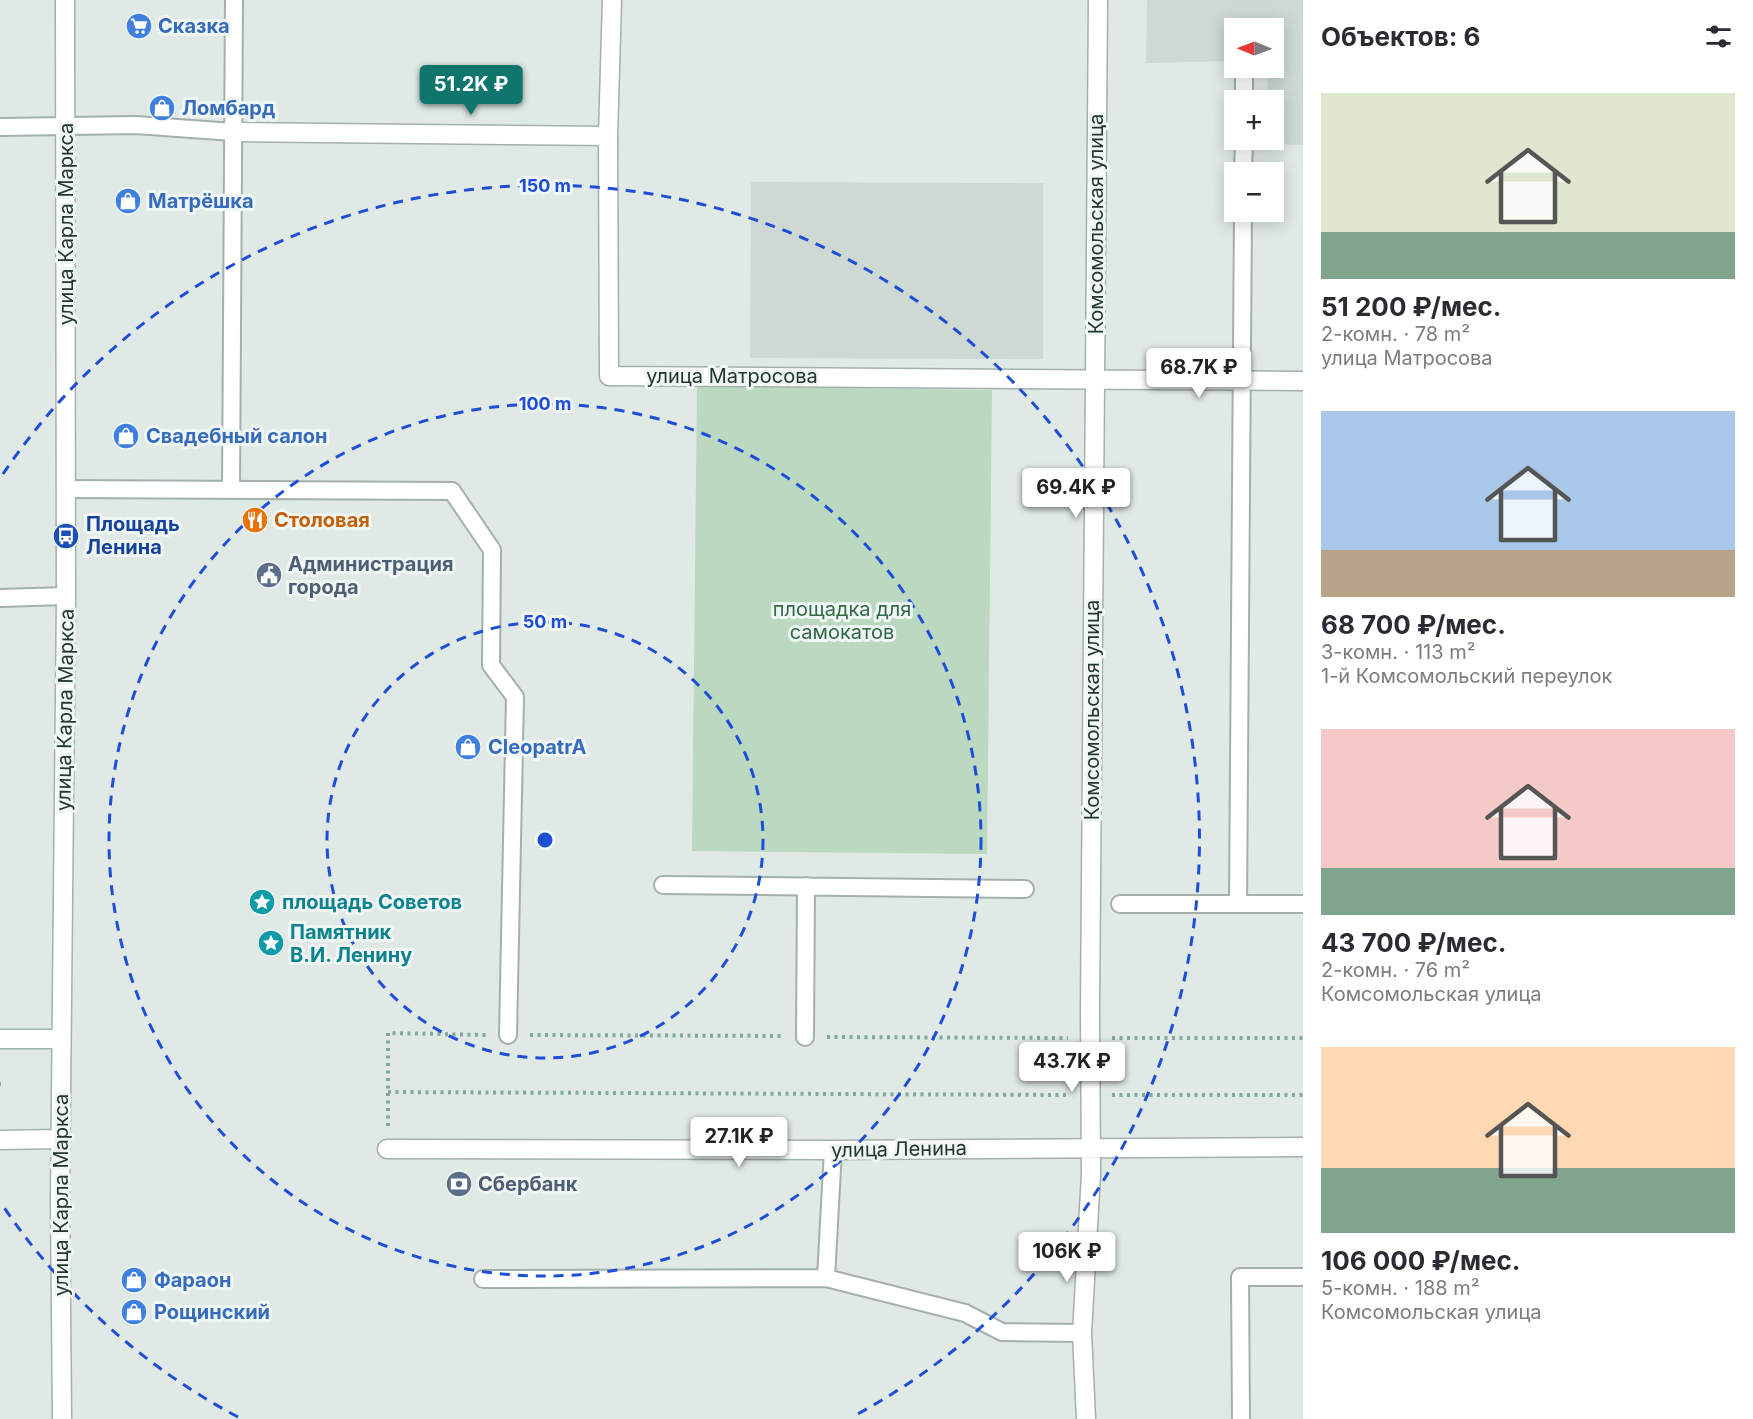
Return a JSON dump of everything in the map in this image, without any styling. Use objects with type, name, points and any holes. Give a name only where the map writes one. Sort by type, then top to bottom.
[{"type":"street","name":"улица Карла Маркса","points":[[62,1419],[61,1040],[66,596],[65,0]]},
{"type":"street","name":"улица Матросова","points":[[612,0],[608,136],[609,376],[1095,381]]},
{"type":"street","name":"Комсомольская улица","points":[[1086,1419],[1082,1333],[1091,1147],[1098,0]]},
{"type":"street","points":[[233,132],[608,136]]},
{"type":"street","points":[[1095,381],[1303,381]]},
{"type":"street","points":[[0,1039],[61,1040]]},
{"type":"street","points":[[0,1140],[61,1139]]},
{"type":"street","name":"улица Ленина","points":[[387,1149],[833,1150],[1303,1147]]},
{"type":"lane","points":[[231,490],[234,0]]},
{"type":"lane","points":[[1244,79],[1244,90]]},
{"type":"lane","points":[[0,127],[136,125],[233,132]]},
{"type":"lane","points":[[1238,904],[1243,222]]},
{"type":"lane","points":[[66,489],[452,491],[492,550],[491,664],[515,697],[508,1035]]},
{"type":"lane","points":[[0,598],[66,596]]},
{"type":"lane","points":[[663,885],[1025,889]]},
{"type":"lane","points":[[805,1036],[806,886]]},
{"type":"lane","points":[[1120,904],[1303,904]]},
{"type":"lane","points":[[826,1278],[833,1150]]},
{"type":"lane","points":[[1241,1419],[1240,1277],[1303,1277]]},
{"type":"lane","points":[[483,1279],[826,1278],[965,1312],[1002,1332],[1082,1333]]},
{"type":"path","points":[[387,1149],[388,1033],[1303,1038]]},
{"type":"path","points":[[388,1092],[1303,1095]]},
{"type":"shaded area","points":[[1147,0],[1303,0],[1303,145],[1284,144],[1284,90],[1268,90],[1267,78],[1284,78],[1284,18],[1224,18],[1224,61],[1146,63]]},
{"type":"shaded area","points":[[751,182],[1043,183],[1043,359],[750,358]]},
{"type":"green space","name":"площадка для самокатов","points":[[697,386],[992,390],[987,854],[692,851]]},
{"type":"place","name":"Сказка","points":[[139,26]]},
{"type":"place","name":"Ломбард","points":[[162,108]]},
{"type":"place","name":"Матрёшка","points":[[128,201]]},
{"type":"place","name":"Свадебный салон","points":[[126,436]]},
{"type":"place","name":"Столовая","points":[[255,520]]},
{"type":"place","name":"Площадь Ленина","points":[[66,536]]},
{"type":"place","name":"Администрация города","points":[[269,575]]},
{"type":"place","name":"CleopatrA","points":[[468,747]]},
{"type":"place","name":"площадь Советов","points":[[262,902]]},
{"type":"place","name":"Памятник В.И. Ленину","points":[[271,943]]},
{"type":"place","name":"Сбербанк","points":[[459,1184]]},
{"type":"place","name":"Фараон","points":[[134,1280]]},
{"type":"place","name":"Рощинский","points":[[134,1312]]}]
